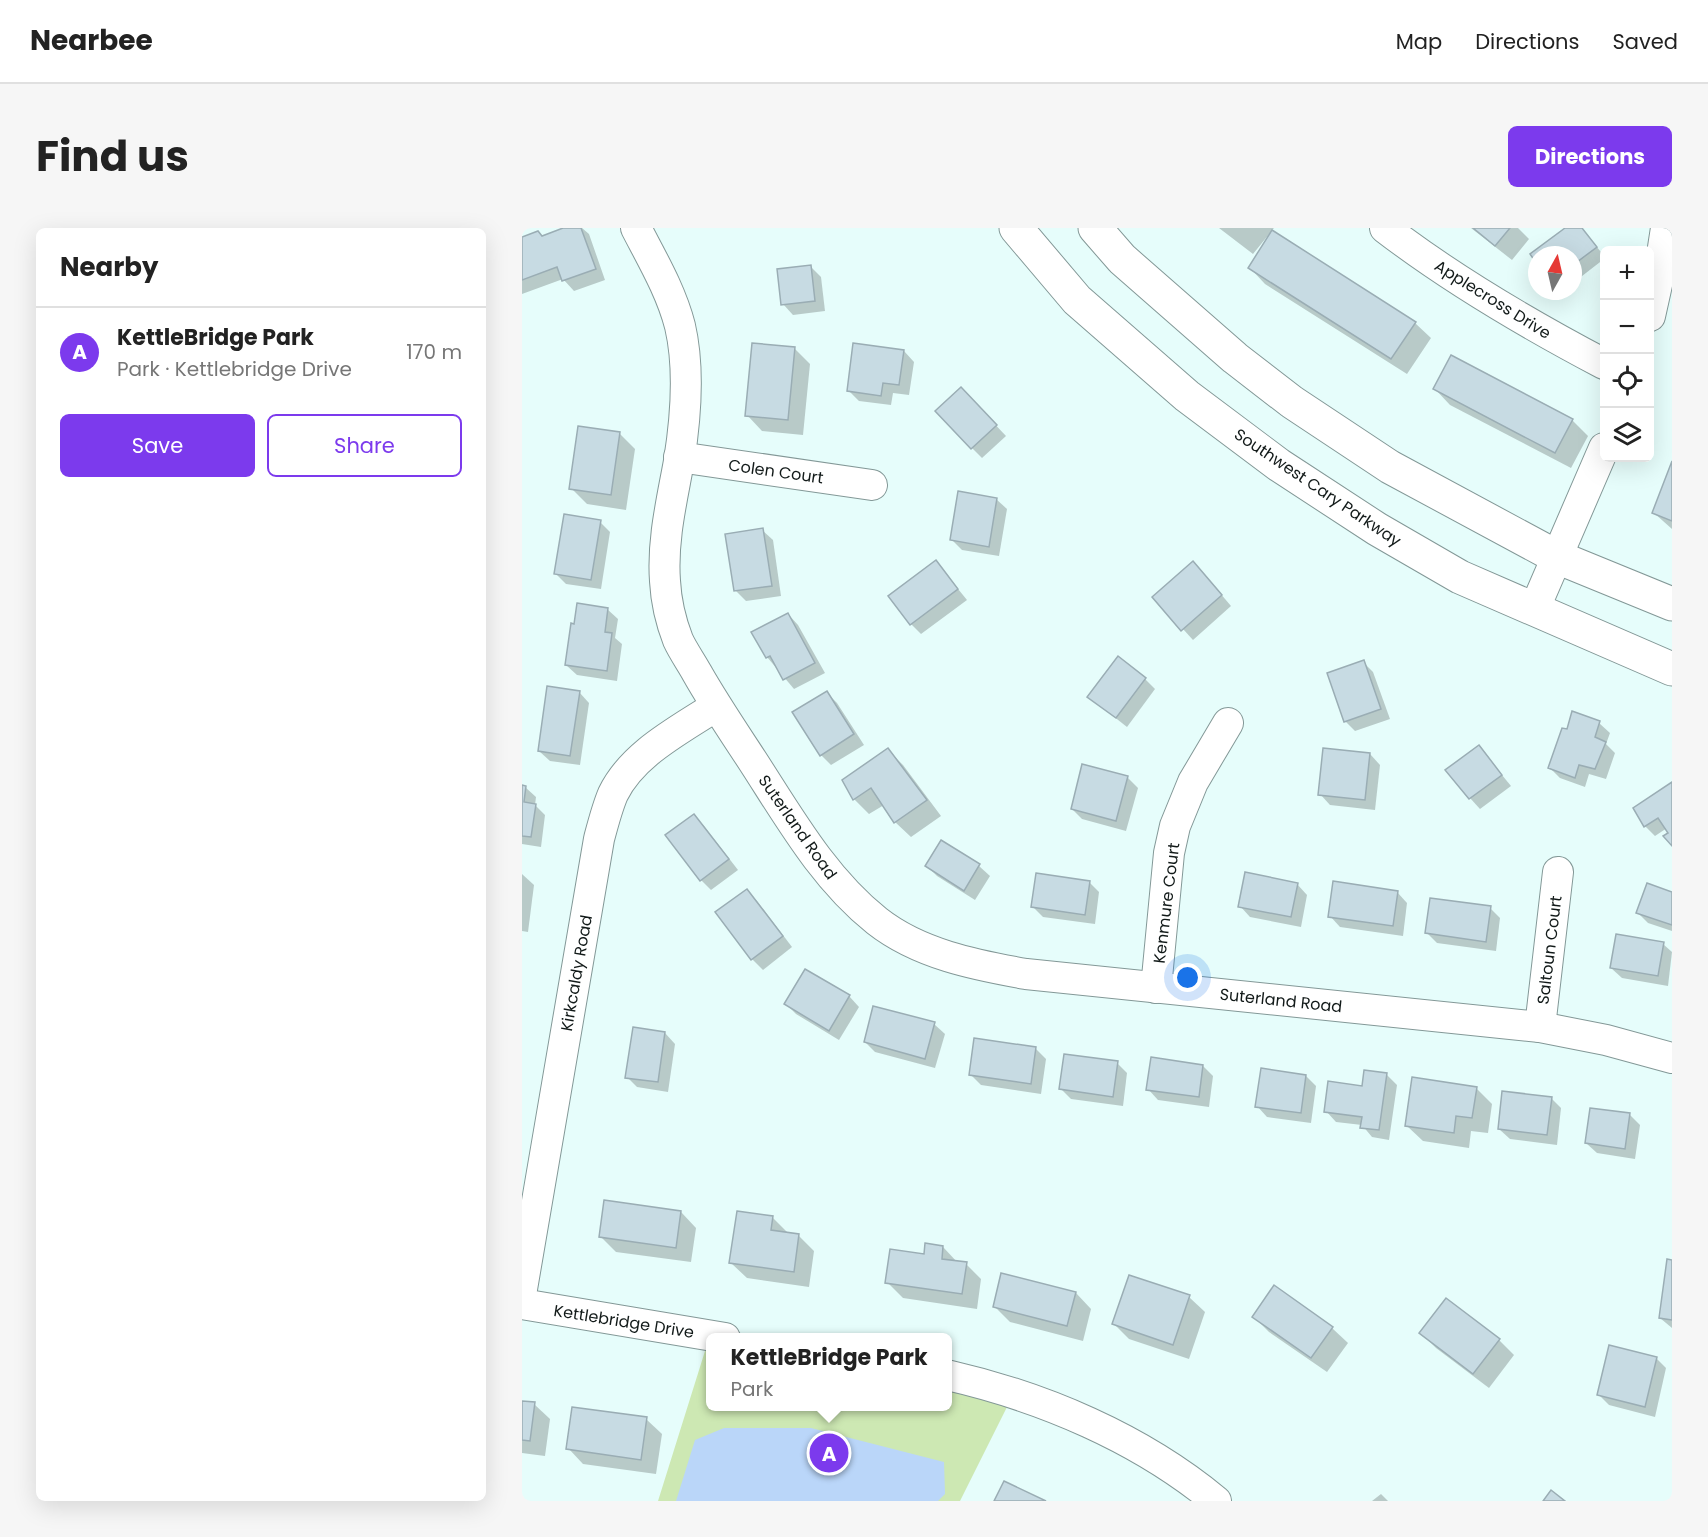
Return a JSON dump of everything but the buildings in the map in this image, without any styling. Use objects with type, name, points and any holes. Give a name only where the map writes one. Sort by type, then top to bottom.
[{"type":"main road","name":"Southwest Cary Parkway","points":[[1016,228],[1077,300],[1188,396],[1279,465],[1377,529],[1460,577],[1672,669]]},
{"type":"main road","points":[[1095,228],[1122,259],[1235,358],[1293,402],[1390,467],[1557,557],[1672,604]]},
{"type":"street","name":"Suterland Road","points":[[636,228],[660,273],[680,325],[683,347],[686,388],[679,457],[666,530],[664,564],[667,600],[678,640],[716,706],[821,865],[850,897],[879,922],[913,942],[947,956],[1026,974],[1540,1027],[1606,1040],[1672,1058]]},
{"type":"street","name":"Applecross Drive","points":[[1385,228],[1481,295],[1600,361]]},
{"type":"street","points":[[1654,300],[1666,228]]},
{"type":"street","name":"Colen Court","points":[[679,457],[872,485]]},
{"type":"street","points":[[1534,610],[1600,459]]},
{"type":"street","name":"Kirkcaldy Road","points":[[522,1289],[597,851],[606,812],[614,792],[636,763],[651,749],[716,706]]},
{"type":"street","name":"Kenmure Court","points":[[1156,988],[1170,853],[1175,826],[1193,782],[1228,723]]},
{"type":"street","name":"Saltoun Court","points":[[1540,1027],[1558,872]]},
{"type":"street","name":"Kettlebridge Drive","points":[[522,1304],[706,1335]]},
{"type":"street","points":[[952,1376],[992,1386],[1085,1420],[1133,1445],[1216,1501]]},
{"type":"green space","points":[[706,1348],[706,1411],[952,1411],[952,1391],[1008,1405],[960,1501],[658,1501]]},
{"type":"water","points":[[724,1428],[811,1428],[944,1462],[945,1494],[938,1501],[676,1501],[695,1440]]},
{"type":"place","name":"KettleBridge Park","points":[[829,1453]]}]
